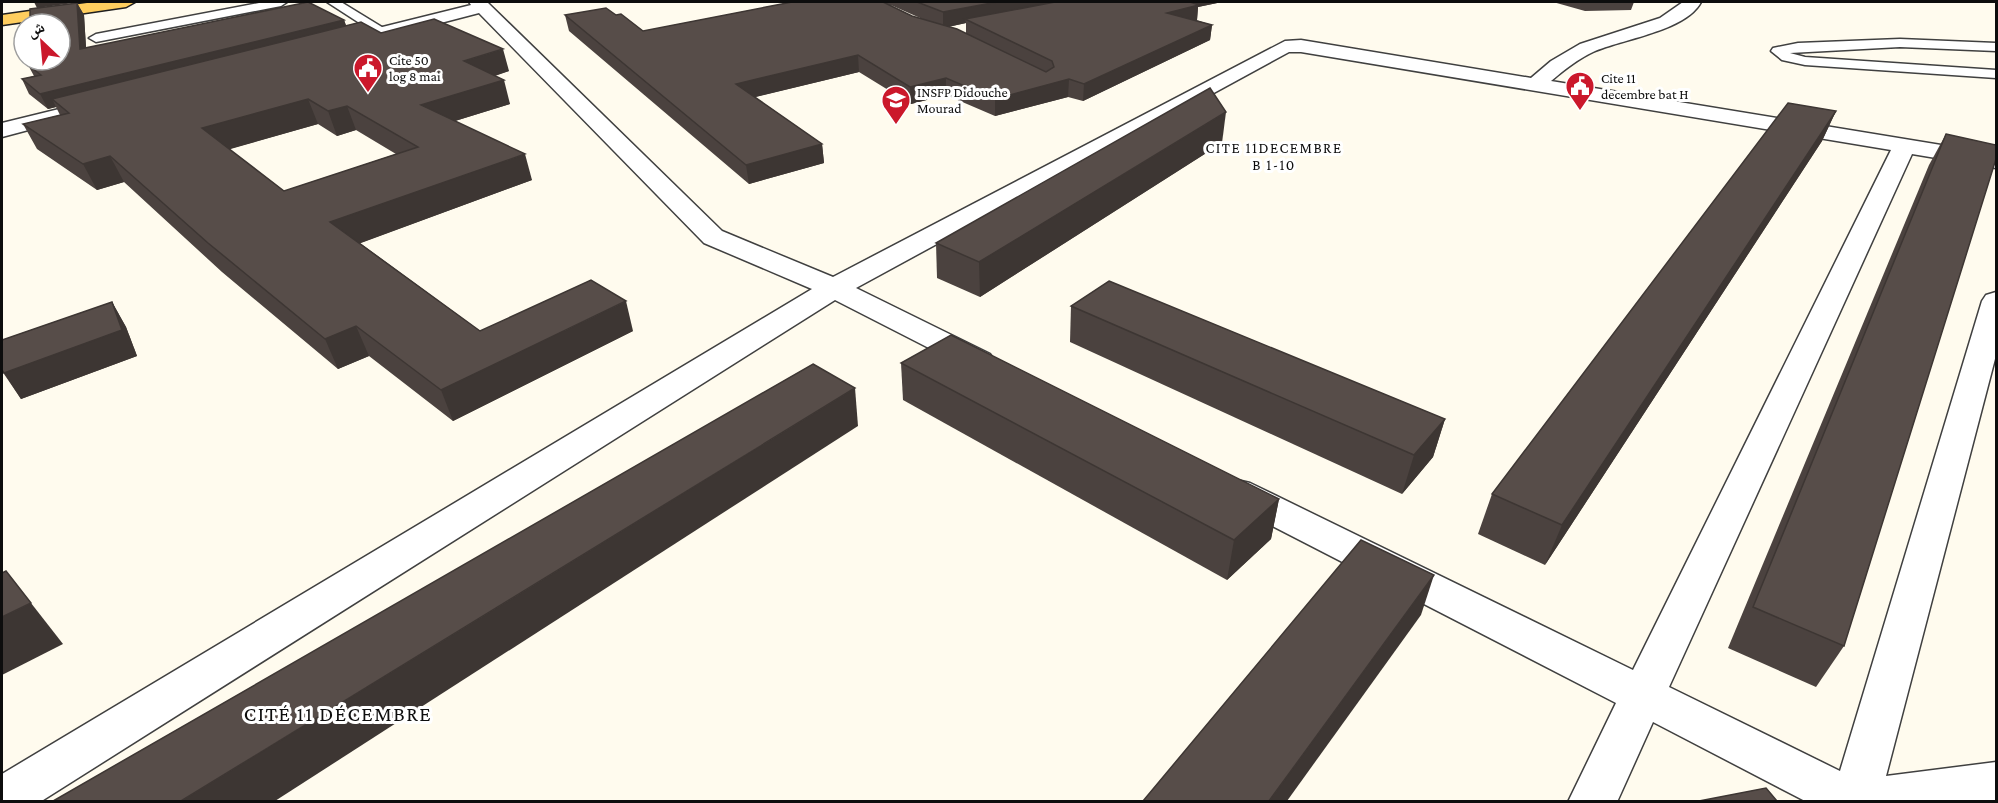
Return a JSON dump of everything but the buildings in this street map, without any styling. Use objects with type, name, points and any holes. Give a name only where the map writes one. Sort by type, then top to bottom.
[{"type":"main road","points":[[2,15],[94,2]]},
{"type":"main road","points":[[2,20],[126,2]]},
{"type":"street","points":[[1536,84],[1558,65],[1587,48],[1666,22],[1693,2]]},
{"type":"street","points":[[314,50],[481,4],[713,237],[834,288],[1004,374]]},
{"type":"street","points":[[2,799],[834,288],[1273,51],[1285,47],[1301,46],[1996,161]]},
{"type":"street","points":[[2,130],[117,100]]},
{"type":"street","points":[[1592,801],[1905,145]]},
{"type":"street","points":[[1855,801],[1996,301]]},
{"type":"street","points":[[1205,476],[1855,801],[1996,783]]},
{"type":"lane","points":[[96,38],[281,2]]},
{"type":"lane","points":[[333,2],[383,32]]},
{"type":"lane","points":[[1996,47],[1900,43],[1818,46],[1778,51],[1787,57],[1805,61],[1996,74]]},
{"type":"place","name":"Cite 50 log 8 mai","points":[[368,94]]},
{"type":"place","name":"Cite 11 decembre bat H","points":[[1580,112]]},
{"type":"place","name":"INSFP Didouche Mourad","points":[[896,126]]},
{"type":"district","name":"CITE 11DECEMBRE B 1-10","points":[[1274,156]]},
{"type":"district","name":"CITÉ 11 DÉCEMBRE","points":[[338,714]]}]
